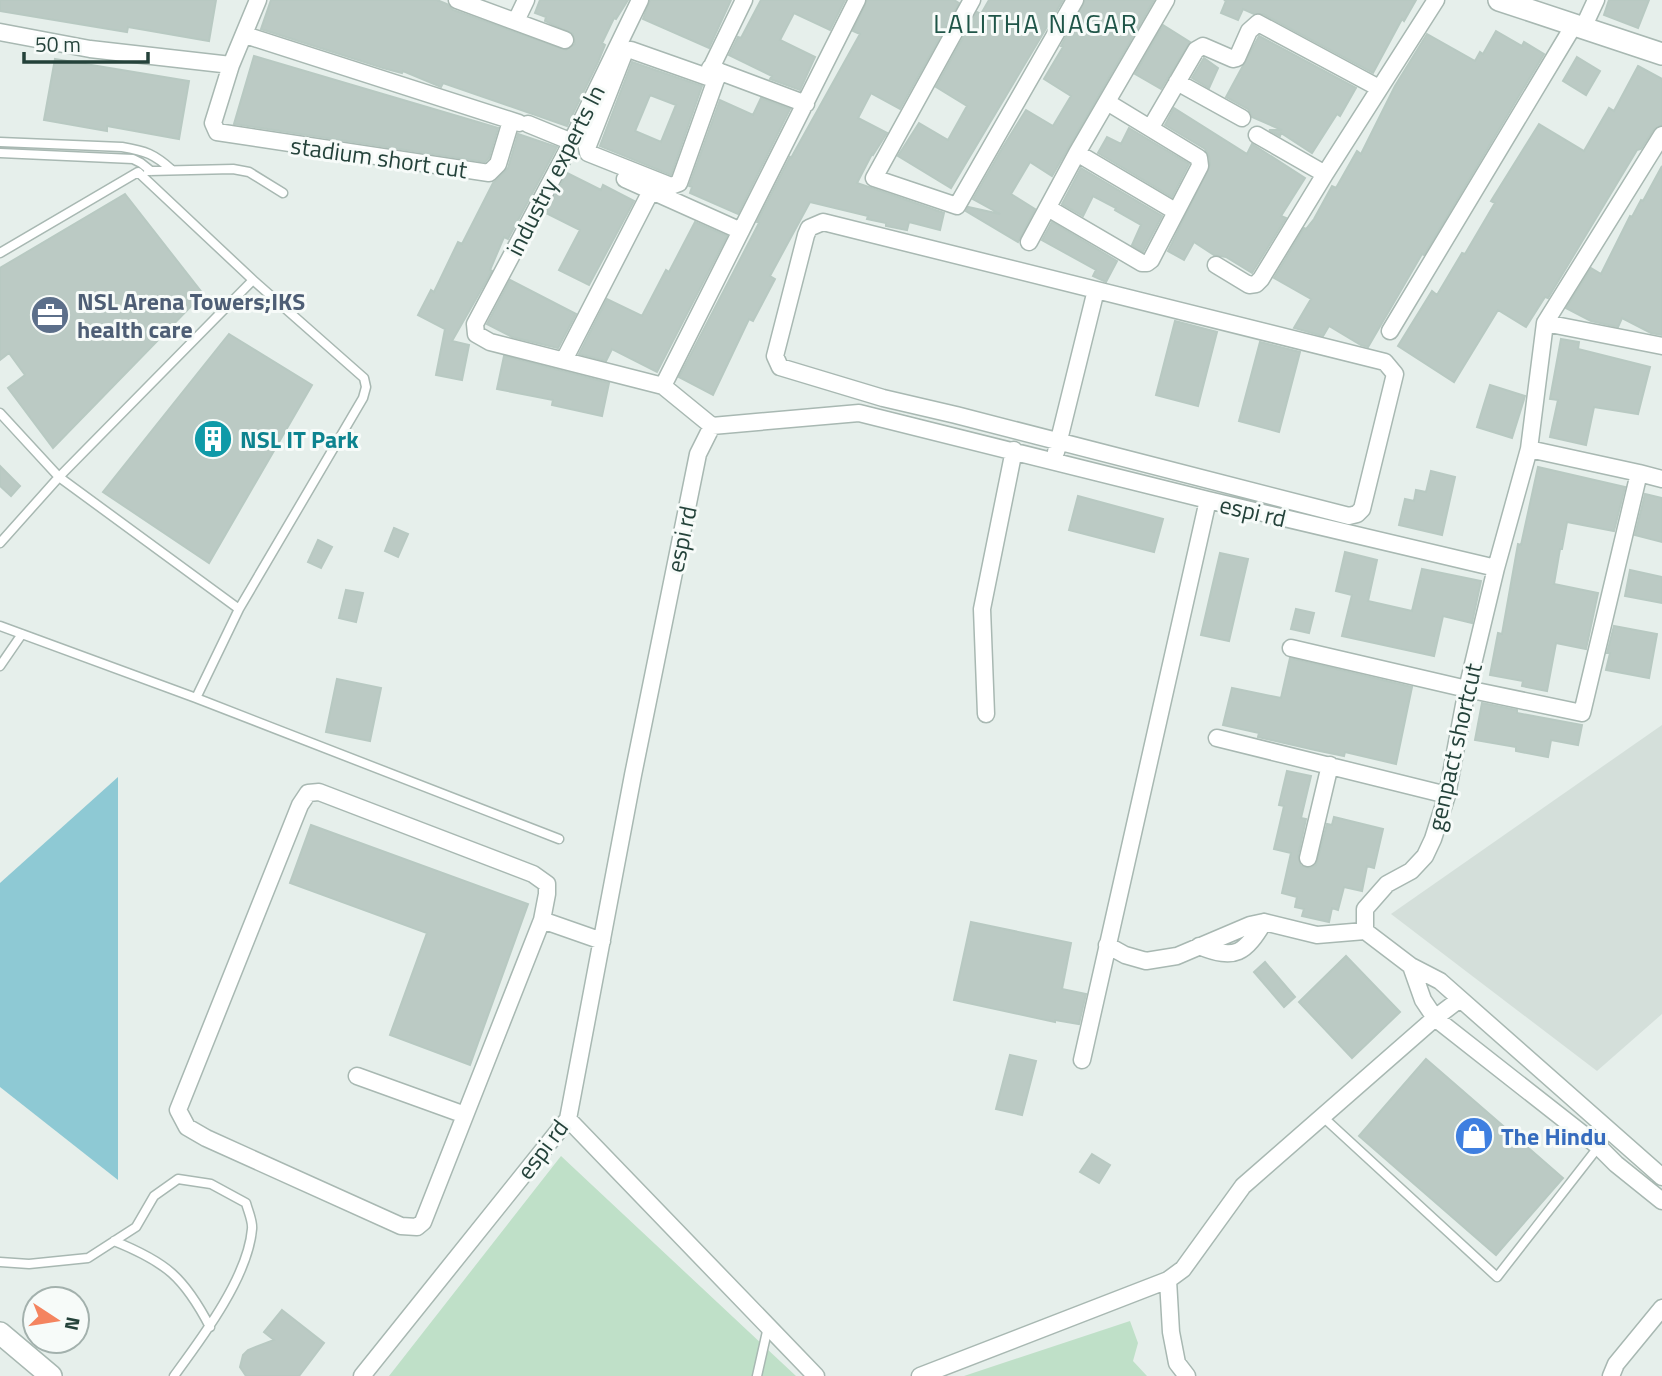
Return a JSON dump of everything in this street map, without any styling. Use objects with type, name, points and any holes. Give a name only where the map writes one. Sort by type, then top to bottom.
[{"type":"street","points":[[0,32],[90,49],[231,65],[258,0]]},
{"type":"street","points":[[457,0],[565,40]]},
{"type":"street","points":[[516,21],[526,0]]},
{"type":"street","name":"industry experts ln","points":[[564,360],[481,338],[476,334],[475,324],[569,148],[640,0]]},
{"type":"street","points":[[673,193],[679,183],[715,73],[744,0]]},
{"type":"street","points":[[663,386],[858,0]]},
{"type":"street","points":[[972,0],[874,178],[957,206],[1075,0]]},
{"type":"street","points":[[1029,242],[1166,0]]},
{"type":"street","points":[[1216,265],[1249,285],[1256,284],[1436,0]]},
{"type":"street","points":[[1499,0],[1662,54]]},
{"type":"street","points":[[1390,331],[1596,0]]},
{"type":"street","points":[[1151,127],[1199,47],[1237,58],[1249,31],[1258,23],[1379,88]]},
{"type":"street","points":[[245,35],[520,123],[651,191],[673,193],[741,231]]},
{"type":"street","points":[[623,36],[715,73],[806,104]]},
{"type":"street","points":[[673,193],[671,186],[588,153],[587,148],[622,54],[631,50],[715,73]]},
{"type":"street","name":"stadium short cut","points":[[231,65],[213,123],[214,129],[222,134],[489,173],[498,164],[520,123]]},
{"type":"street","points":[[1177,82],[1242,118]]},
{"type":"street","points":[[1048,208],[1142,263],[1147,263],[1200,166],[1199,158],[1107,102]]},
{"type":"street","points":[[1257,135],[1325,174]]},
{"type":"street","points":[[1662,135],[1545,323],[1662,346]]},
{"type":"street","points":[[1077,153],[1175,211]]},
{"type":"street","points":[[651,191],[564,360],[663,386],[712,426]]},
{"type":"street","points":[[823,222],[1096,290],[1385,362],[1395,374],[1362,509],[1349,516],[883,398],[779,367],[776,362],[775,356],[806,235],[809,228],[823,222]]},
{"type":"street","points":[[1054,461],[1096,290]]},
{"type":"street","name":"genpact shortcut","points":[[1365,930],[1366,909],[1387,884],[1411,871],[1425,856],[1447,795],[1467,689],[1496,568],[1529,449],[1545,323]]},
{"type":"street","points":[[879,417],[883,398]]},
{"type":"street","name":"espi rd","points":[[362,1376],[568,1119],[698,454],[712,426],[859,413],[1496,568]]},
{"type":"street","points":[[952,435],[956,415]]},
{"type":"street","points":[[1529,449],[1662,479]]},
{"type":"street","points":[[986,714],[982,609],[1013,450]]},
{"type":"street","points":[[1161,488],[1165,469]]},
{"type":"street","points":[[1291,648],[1582,713],[1639,473]]},
{"type":"street","points":[[1184,494],[1189,475]]},
{"type":"street","points":[[1082,1060],[1208,500]]},
{"type":"street","points":[[1217,738],[1447,795]]},
{"type":"street","points":[[1308,858],[1330,765]]},
{"type":"street","points":[[319,792],[533,874],[547,884],[542,920],[423,1222],[418,1227],[401,1226],[187,1127],[178,1110],[295,817],[308,793],[319,792]]},
{"type":"street","points":[[542,920],[602,941]]},
{"type":"street","points":[[1107,945],[1125,955],[1146,961],[1177,956],[1264,922],[1317,935],[1365,930],[1411,966],[1440,981],[1662,1177]]},
{"type":"street","points":[[1411,966],[1423,1000],[1435,1018],[1598,1146],[1662,1201]]},
{"type":"street","points":[[920,1376],[1168,1280],[1182,1269],[1243,1186],[1460,999]]},
{"type":"street","points":[[357,1076],[465,1115]]},
{"type":"street","points":[[568,1119],[816,1376]]},
{"type":"street","points":[[1168,1280],[1171,1332],[1177,1363],[1187,1376]]},
{"type":"street","points":[[1611,1376],[1616,1364],[1662,1308]]},
{"type":"street","points":[[0,1333],[51,1376]]},
{"type":"lane","points":[[0,142],[122,147],[155,155],[172,170]]},
{"type":"lane","points":[[0,153],[133,159],[151,171]]},
{"type":"lane","points":[[0,253],[138,172],[233,169],[249,173],[283,193]]},
{"type":"lane","points":[[138,172],[253,280],[364,378],[366,387],[363,398],[239,610],[196,698]]},
{"type":"lane","points":[[0,543],[60,477],[253,280]]},
{"type":"lane","points":[[0,413],[60,477],[239,610]]},
{"type":"lane","points":[[0,626],[196,698],[559,839]]},
{"type":"lane","points":[[0,667],[22,634]]},
{"type":"lane","points":[[1322,1116],[1497,1277],[1610,1132]]},
{"type":"lane","points":[[0,1262],[29,1264],[88,1258],[136,1227],[154,1196],[178,1179],[211,1184],[246,1203],[252,1228],[240,1272],[210,1327],[174,1376]]},
{"type":"lane","points":[[114,1241],[172,1271],[194,1296],[210,1327]]},
{"type":"lane","points":[[757,1376],[768,1327]]},
{"type":"shaded area","points":[[1662,725],[1662,1014],[1597,1071],[1391,914]]},
{"type":"green space","points":[[561,1156],[796,1376],[389,1376]]},
{"type":"green space","points":[[1130,1321],[1138,1343],[1133,1361],[1147,1376],[964,1376]]},
{"type":"water","points":[[118,777],[118,1180],[0,1087],[0,883]]},
{"type":"building","points":[[0,0],[216,0],[209,41],[128,27],[127,32],[0,11]]},
{"type":"building","points":[[271,0],[437,0],[453,10],[566,50],[575,44],[573,34],[545,21],[546,17],[535,13],[540,0],[628,0],[616,19],[614,18],[602,43],[605,45],[598,62],[567,126],[443,83],[441,87],[403,71],[402,73],[383,68],[261,29]]},
{"type":"building","points":[[650,0],[731,0],[709,48],[643,19]]},
{"type":"building","points":[[761,0],[845,0],[830,30],[794,13],[780,40],[815,57],[800,90],[770,79],[772,76],[729,55]]},
{"type":"building","points":[[867,0],[954,0],[959,3],[900,109],[871,93],[858,118],[887,133],[857,183],[944,213],[940,230],[909,222],[907,230],[886,226],[886,223],[867,219],[868,216],[810,202],[770,276],[775,279],[753,321],[749,319],[713,395],[679,377],[790,157],[860,34],[853,31]]},
{"type":"building","points":[[989,0],[1063,0],[951,188],[898,156],[919,123],[948,140],[967,106],[936,87],[977,12],[981,14]]},
{"type":"building","points":[[1085,0],[1154,0],[1052,176],[1030,162],[1011,194],[1035,209],[1018,242],[966,211],[968,207],[1000,214],[973,199],[1003,147],[1026,110],[1053,126],[1071,96],[1044,79],[1063,47],[1061,46]]},
{"type":"building","points":[[1224,0],[1416,0],[1404,21],[1402,19],[1373,73],[1263,14],[1254,14],[1243,9],[1238,20],[1221,13],[1226,1]]},
{"type":"building","points":[[1609,0],[1649,0],[1638,28],[1604,15]]},
{"type":"building","points":[[1163,25],[1190,42],[1161,89],[1135,74]]},
{"type":"building","points":[[1496,31],[1522,46],[1524,42],[1544,54],[1368,347],[1329,326],[1323,336],[1294,328],[1311,299],[1274,278],[1304,228],[1314,219],[1332,186],[1336,188],[1357,151],[1361,154],[1395,86],[1427,34],[1475,61],[1480,52],[1483,54]]},
{"type":"building","points":[[1259,36],[1356,88],[1340,116],[1337,114],[1312,153],[1281,133],[1280,136],[1269,130],[1282,130],[1252,117],[1248,109],[1226,97]]},
{"type":"building","points":[[254,56],[498,128],[489,158],[485,162],[234,124]]},
{"type":"building","points":[[1577,57],[1600,71],[1586,95],[1563,81]]},
{"type":"building","points":[[1204,58],[1218,68],[1209,88],[1192,78]]},
{"type":"building","points":[[55,59],[189,81],[179,139],[107,126],[107,131],[44,120]]},
{"type":"building","points":[[632,62],[702,86],[671,175],[600,146]],"holes":[[[650,95],[676,105],[661,142],[635,131]]]},
{"type":"building","points":[[1638,66],[1662,79],[1662,125],[1654,129],[1641,149],[1637,150],[1548,298],[1545,297],[1526,327],[1498,310],[1454,382],[1398,346],[1432,291],[1437,295],[1462,253],[1465,254],[1495,203],[1491,201],[1539,124],[1584,151],[1609,108],[1614,111]]},
{"type":"building","points":[[761,98],[790,109],[738,214],[690,193],[692,187],[689,186],[720,100],[753,115]]},
{"type":"building","points":[[1174,108],[1247,154],[1252,144],[1305,178],[1281,216],[1286,218],[1252,273],[1194,242],[1184,260],[1168,251],[1210,165],[1205,149],[1165,125]]},
{"type":"building","points":[[1129,128],[1189,164],[1172,197],[1098,153],[1107,137],[1121,144]]},
{"type":"building","points":[[518,134],[557,147],[508,239],[504,237],[490,270],[492,271],[452,341],[469,345],[462,380],[436,375],[445,329],[418,315],[431,290],[434,292],[458,242],[462,244],[493,183],[508,168]]},
{"type":"building","points":[[1662,166],[1662,335],[1651,333],[1622,318],[1618,327],[1591,321],[1566,308],[1591,268],[1601,274],[1630,216],[1632,217],[1641,200],[1643,201]]},
{"type":"building","points":[[1081,168],[1162,216],[1143,252],[1132,245],[1141,225],[1115,210],[1116,208],[1093,196],[1083,216],[1062,204]]},
{"type":"building","points":[[567,173],[601,190],[603,185],[634,201],[589,285],[559,270],[580,230],[546,213]]},
{"type":"building","points":[[125,194],[203,294],[53,448],[8,388],[25,375],[9,353],[0,360],[0,268]]},
{"type":"building","points":[[695,222],[727,236],[657,372],[612,349],[606,361],[579,354],[607,299],[642,316]]},
{"type":"building","points":[[1052,222],[1117,261],[1106,282],[1093,276],[1096,270],[1042,240]]},
{"type":"building","points":[[510,280],[576,314],[558,348],[512,337],[487,324]]},
{"type":"building","points":[[1175,321],[1217,332],[1198,406],[1156,395]]},
{"type":"building","name":"NSL IT Park","points":[[229,334],[312,385],[209,563],[103,492]]},
{"type":"building","points":[[1561,339],[1579,342],[1578,349],[1650,367],[1638,414],[1594,407],[1586,445],[1550,437],[1558,400],[1550,399]]},
{"type":"building","points":[[1260,342],[1300,352],[1279,432],[1239,421]]},
{"type":"building","points":[[504,356],[609,383],[602,416],[552,405],[553,400],[497,389]]},
{"type":"building","points":[[1490,385],[1525,396],[1512,438],[1477,427]]},
{"type":"building","points":[[0,466],[20,486],[11,496],[0,486]]},
{"type":"building","points":[[1538,467],[1625,487],[1614,531],[1567,522],[1554,584],[1598,593],[1586,649],[1556,643],[1547,691],[1522,686],[1523,681],[1490,675],[1498,633],[1502,634],[1518,544],[1521,545]]},
{"type":"building","points":[[1431,471],[1455,477],[1442,535],[1399,525],[1405,499],[1414,501],[1416,490],[1426,492]]},
{"type":"building","points":[[1645,494],[1662,498],[1662,542],[1635,535]]},
{"type":"building","points":[[1078,496],[1163,519],[1154,552],[1069,530]]},
{"type":"building","points":[[394,528],[408,534],[398,557],[385,551]]},
{"type":"building","points":[[318,540],[332,547],[321,568],[308,562]]},
{"type":"building","points":[[1345,552],[1377,560],[1368,601],[1412,611],[1422,569],[1481,581],[1472,623],[1443,616],[1434,656],[1342,636],[1352,595],[1336,591]]},
{"type":"building","points":[[1220,553],[1248,559],[1229,641],[1201,635]]},
{"type":"building","points":[[1630,570],[1662,577],[1662,603],[1625,596]]},
{"type":"building","points":[[346,590],[363,593],[356,622],[339,618]]},
{"type":"building","points":[[1296,609],[1314,613],[1309,633],[1291,629]]},
{"type":"building","points":[[1614,626],[1657,634],[1649,678],[1606,670]]},
{"type":"building","points":[[1290,658],[1412,687],[1396,764],[1345,752],[1344,756],[1315,750],[1258,737],[1259,733],[1223,725],[1232,688],[1281,698]]},
{"type":"building","points":[[337,679],[381,688],[370,741],[326,732]]},
{"type":"building","points":[[1482,703],[1517,710],[1517,713],[1582,725],[1578,745],[1551,740],[1548,757],[1516,751],[1516,747],[1475,740]]},
{"type":"building","points":[[1287,771],[1311,776],[1301,818],[1306,819],[1298,856],[1301,866],[1310,868],[1316,865],[1327,824],[1332,825],[1334,817],[1383,829],[1374,868],[1367,866],[1362,891],[1344,887],[1338,910],[1332,908],[1329,922],[1302,916],[1304,909],[1295,907],[1297,897],[1282,893],[1291,853],[1274,849],[1284,806],[1279,805]]},
{"type":"building","points":[[311,825],[528,904],[470,1065],[390,1035],[427,933],[290,883]]},
{"type":"building","points":[[971,922],[1071,943],[1062,989],[1086,994],[1079,1024],[1055,1022],[954,1000]]},
{"type":"building","points":[[1346,956],[1400,1012],[1352,1058],[1299,1002]]},
{"type":"building","points":[[1265,962],[1295,997],[1284,1007],[1254,972]]},
{"type":"building","points":[[1010,1055],[1036,1061],[1022,1115],[996,1109]]},
{"type":"building","points":[[1426,1059],[1563,1178],[1496,1255],[1359,1136]]},
{"type":"building","points":[[1092,1154],[1110,1165],[1099,1183],[1080,1172]]},
{"type":"building","points":[[282,1310],[324,1343],[299,1376],[246,1376],[240,1367],[243,1355],[248,1350],[274,1340],[264,1332]]},
{"type":"place","name":"NSL Arena Towers;IKS health care","points":[[50,315]]},
{"type":"place","name":"NSL IT Park","points":[[213,439]]},
{"type":"place","name":"The Hindu","points":[[1474,1136]]},
{"type":"district","name":"LALITHA NAGAR","points":[[1036,23]]}]
